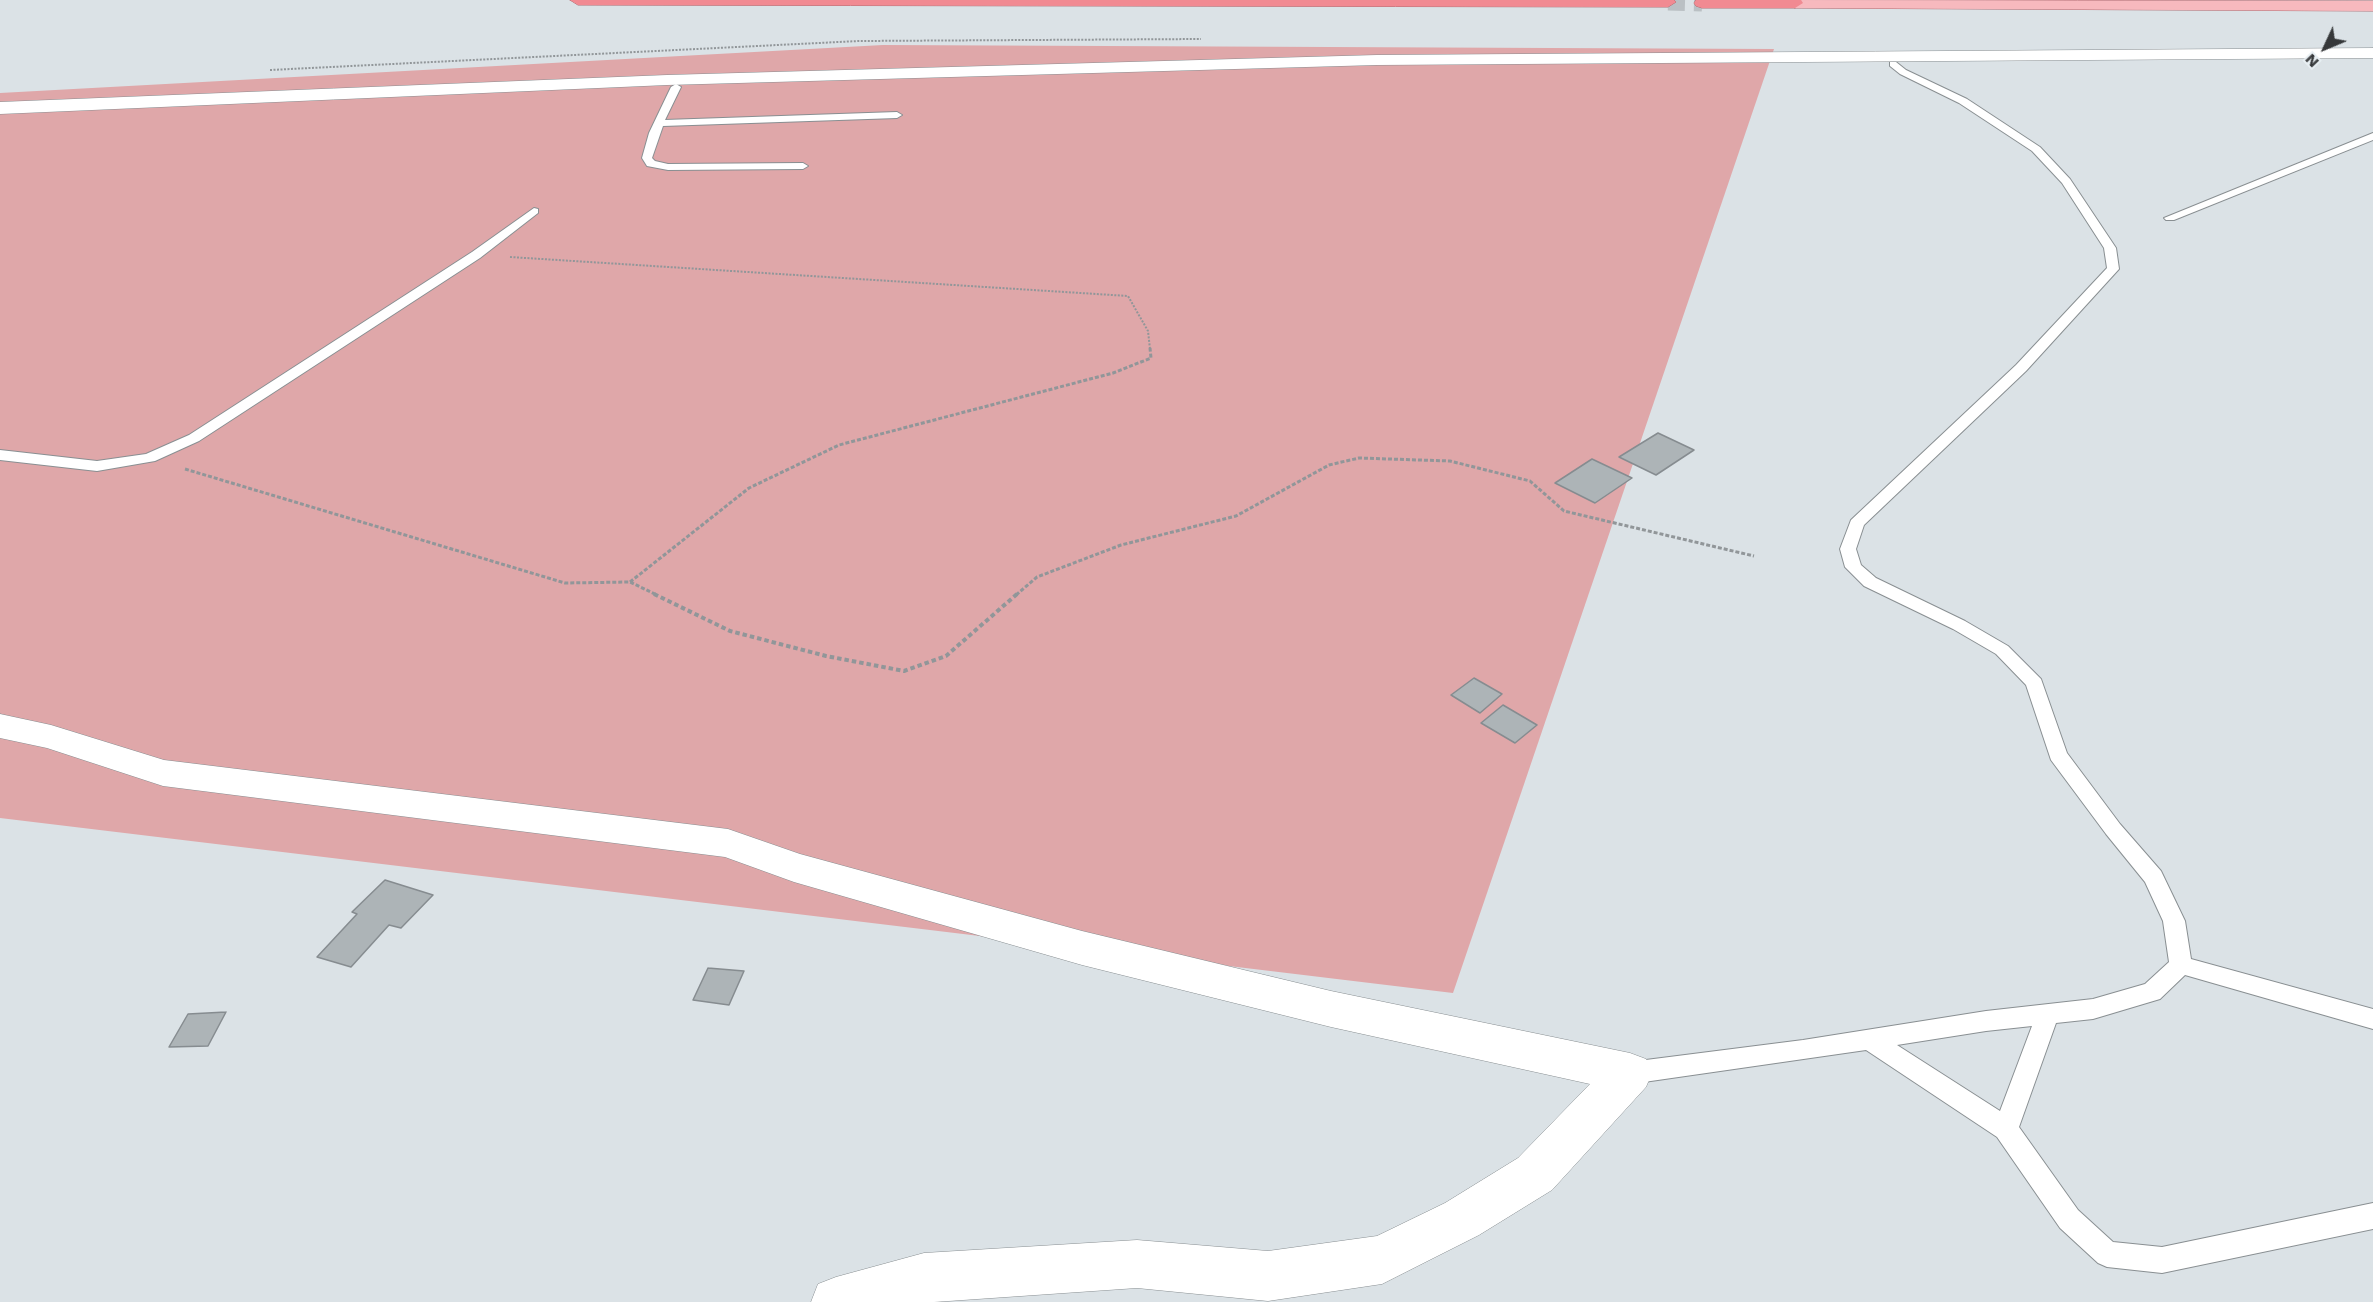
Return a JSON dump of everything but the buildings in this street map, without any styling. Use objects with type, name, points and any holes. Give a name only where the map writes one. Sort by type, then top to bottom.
[{"type":"highway","points":[[578,0],[1668,2]]},
{"type":"highway","points":[[665,0],[678,1]]},
{"type":"highway","points":[[1702,3],[1793,2]]},
{"type":"main road","points":[[1793,2],[2373,6]]},
{"type":"street","points":[[0,116],[676,87],[1217,69],[1436,59],[2373,53]]},
{"type":"street","points":[[0,108],[666,80],[1217,69],[2373,61]]},
{"type":"street","points":[[0,726],[51,737],[163,773],[728,843],[794,867],[1082,948],[1331,1009],[1630,1073]]},
{"type":"street","points":[[836,1302],[924,1278],[1137,1264],[1268,1276],[1382,1260],[1462,1219],[1535,1174],[1630,1073]]},
{"type":"lane","points":[[1893,64],[1903,72],[1963,101],[2036,149],[2066,181],[2110,248],[2113,269],[2021,368],[1857,523],[1848,549],[1853,567],[1870,582],[1959,625],[2002,650],[2034,683],[2058,755],[2113,829],[2153,877],[2174,921],[2181,964]]},
{"type":"lane","points":[[676,87],[658,123],[647,158],[651,164],[668,167],[803,166]]},
{"type":"lane","points":[[658,123],[897,115]]},
{"type":"lane","points":[[2170,218],[2373,136]]},
{"type":"lane","points":[[0,455],[97,466],[150,458],[194,438],[476,255],[534,211]]},
{"type":"lane","points":[[1630,1073],[2048,1013],[2093,1009],[2152,992],[2181,964]]},
{"type":"lane","points":[[2181,964],[2373,1019]]},
{"type":"lane","points":[[2006,1128],[2048,1013]]},
{"type":"lane","points":[[1868,1039],[2006,1128],[2069,1219],[2107,1254],[2162,1260],[2373,1216]]},
{"type":"path","points":[[476,255],[1128,296],[1148,331],[1151,358],[1113,373],[839,445],[749,488],[630,582]]},
{"type":"path","points":[[150,458],[565,583],[630,582],[730,631],[826,656],[904,671],[946,656],[1037,577],[1121,545],[1236,516],[1329,465],[1359,458],[1450,461],[1530,481],[1564,511],[1754,556]]},
{"type":"shaded area","points":[[883,45],[1774,49],[1453,993],[0,818],[0,93]]},
{"type":"tunnel","points":[[1668,2],[1702,3]]}]
